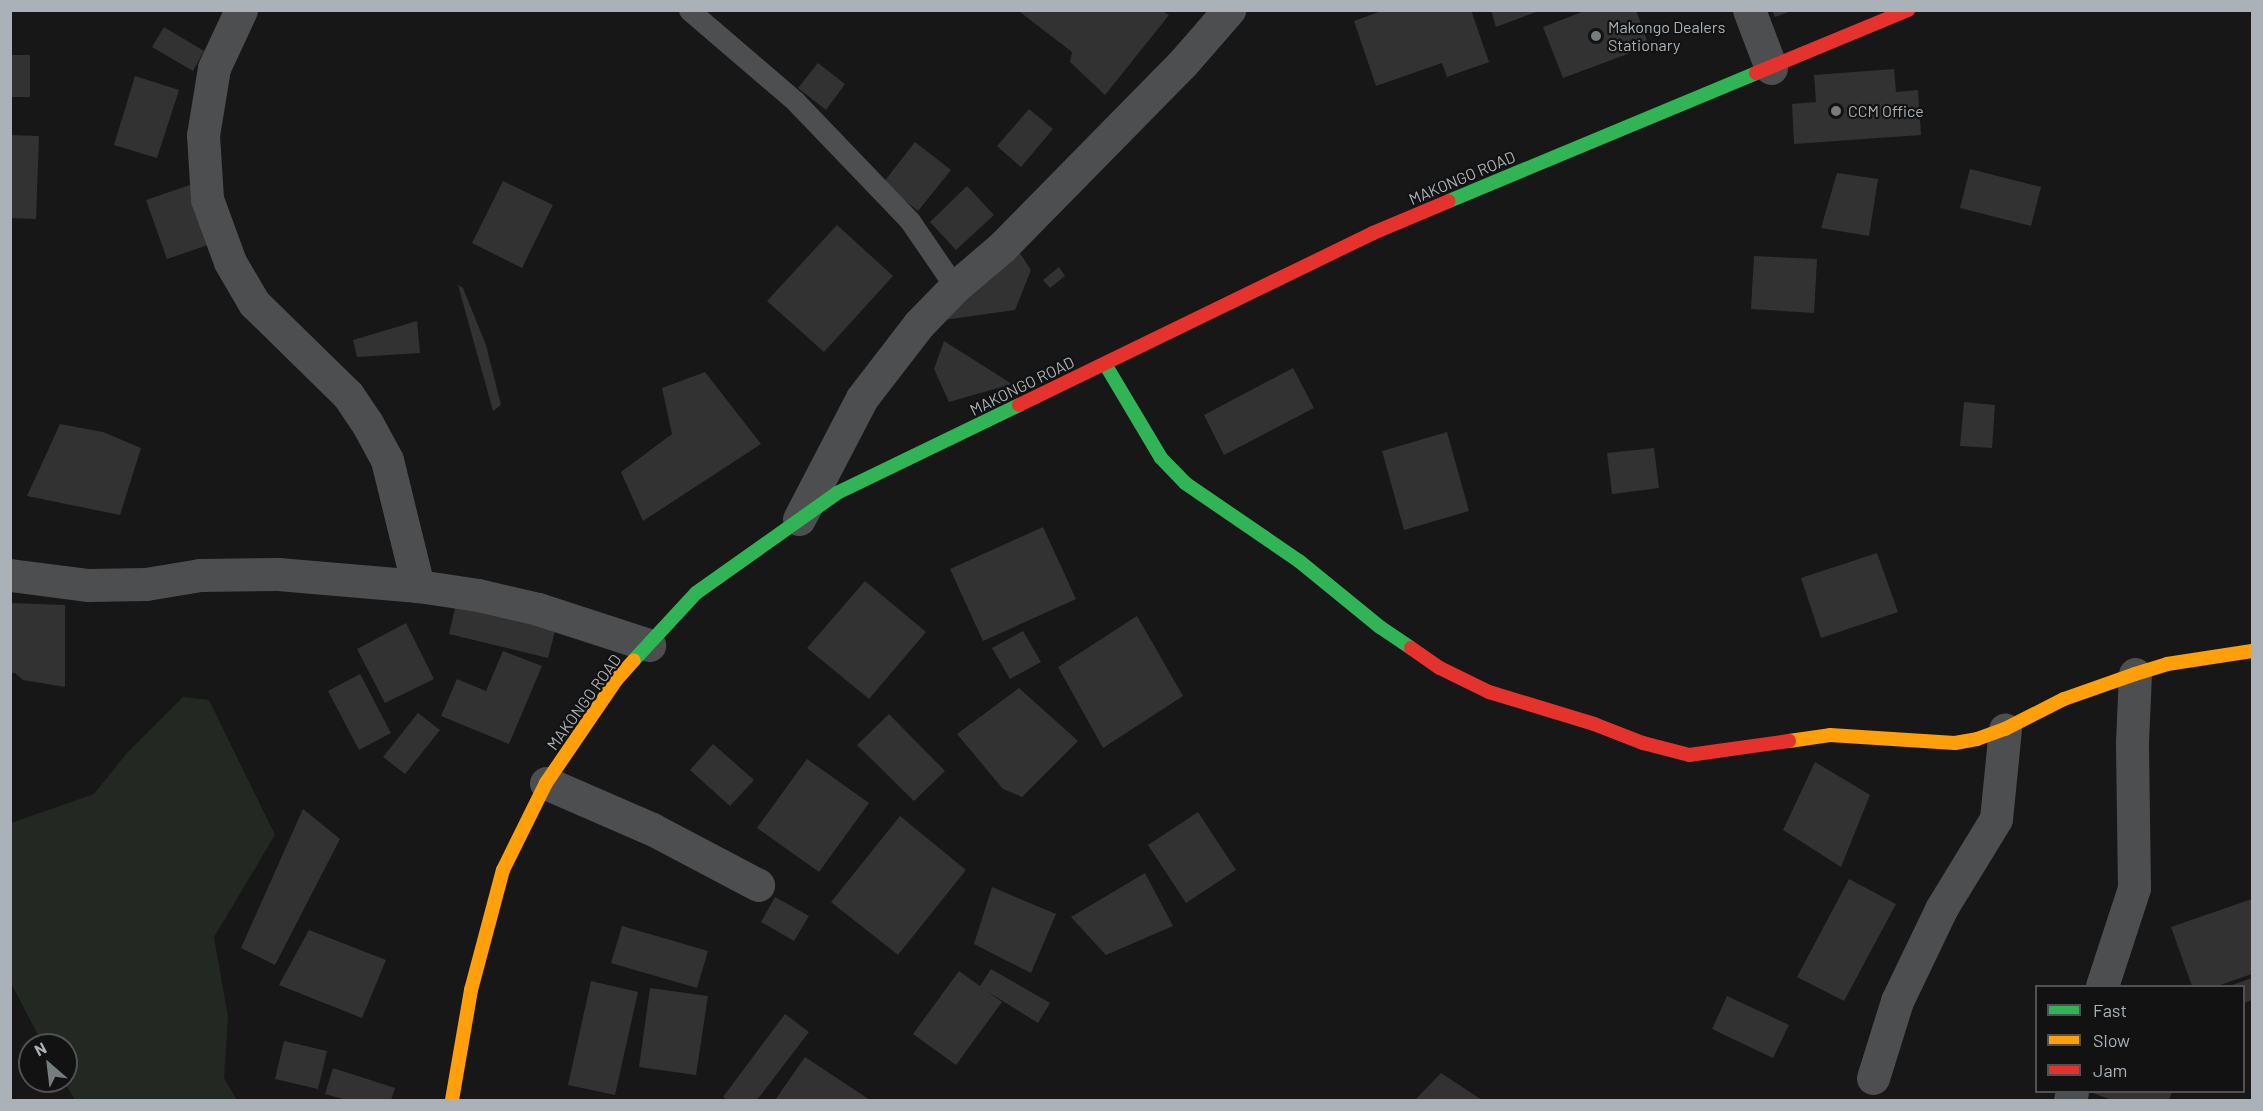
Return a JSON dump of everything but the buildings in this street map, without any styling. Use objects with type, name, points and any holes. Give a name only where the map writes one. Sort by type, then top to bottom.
[{"type":"street","points":[[240,10],[214,68],[203,135],[207,199],[230,262],[254,303],[348,394],[367,423],[387,460],[418,586]]},
{"type":"street","points":[[799,519],[862,398],[919,324],[954,287],[1001,248],[1182,64],[1229,10]]},
{"type":"street","points":[[1749,10],[1771,68]]},
{"type":"street","name":"MAKONGO ROAD","points":[[452,1101],[471,990],[503,870],[546,783],[617,679],[696,593],[837,494],[1373,233],[1908,10]]},
{"type":"street","points":[[1106,364],[1161,458],[1185,483],[1299,561],[1380,627],[1440,668],[1489,692],[1594,724],[1643,743],[1689,755],[1830,735],[1955,743],[1977,739],[2005,729],[2064,699],[2135,674],[2167,664],[2253,651]]},
{"type":"street","points":[[10,575],[88,585],[146,584],[200,575],[278,574],[418,586],[478,595],[538,609],[649,645]]},
{"type":"street","points":[[2103,985],[2134,888],[2132,742],[2135,674]]},
{"type":"street","points":[[1873,1078],[1897,1001],[1941,909],[1996,819],[2005,729]]},
{"type":"street","points":[[546,783],[652,829],[758,885]]},
{"type":"lane","points":[[689,10],[795,101],[910,221],[954,287]]},
{"type":"shaded area","points":[[183,697],[209,700],[275,835],[214,937],[228,1017],[224,1078],[237,1100],[75,1100],[71,1093],[78,1093],[78,1033],[37,1033],[11,983],[11,823],[94,794],[127,753]]},
{"type":"traffic: fast","points":[[1449,201],[1756,73]]},
{"type":"traffic: fast","points":[[1105,364],[1161,458],[1185,483],[1299,561],[1380,627],[1411,648]]},
{"type":"traffic: fast","points":[[634,660],[696,593],[837,493],[1019,405]]},
{"type":"traffic: slow","points":[[1789,741],[1830,735],[1955,743],[1977,739],[2005,729],[2064,699],[2135,674],[2167,664],[2252,651]]},
{"type":"traffic: slow","points":[[452,1100],[471,990],[503,870],[546,783],[617,679],[634,660]]},
{"type":"traffic: jam","points":[[1756,73],[1908,10]]},
{"type":"traffic: jam","points":[[1019,405],[1373,233],[1449,201]]},
{"type":"traffic: jam","points":[[1411,648],[1440,668],[1489,692],[1594,724],[1643,743],[1689,755],[1789,741]]},
{"type":"place","name":"Makongo Dealers Stationary","points":[[1596,36]]},
{"type":"place","name":"CCM Office","points":[[1836,111]]}]
